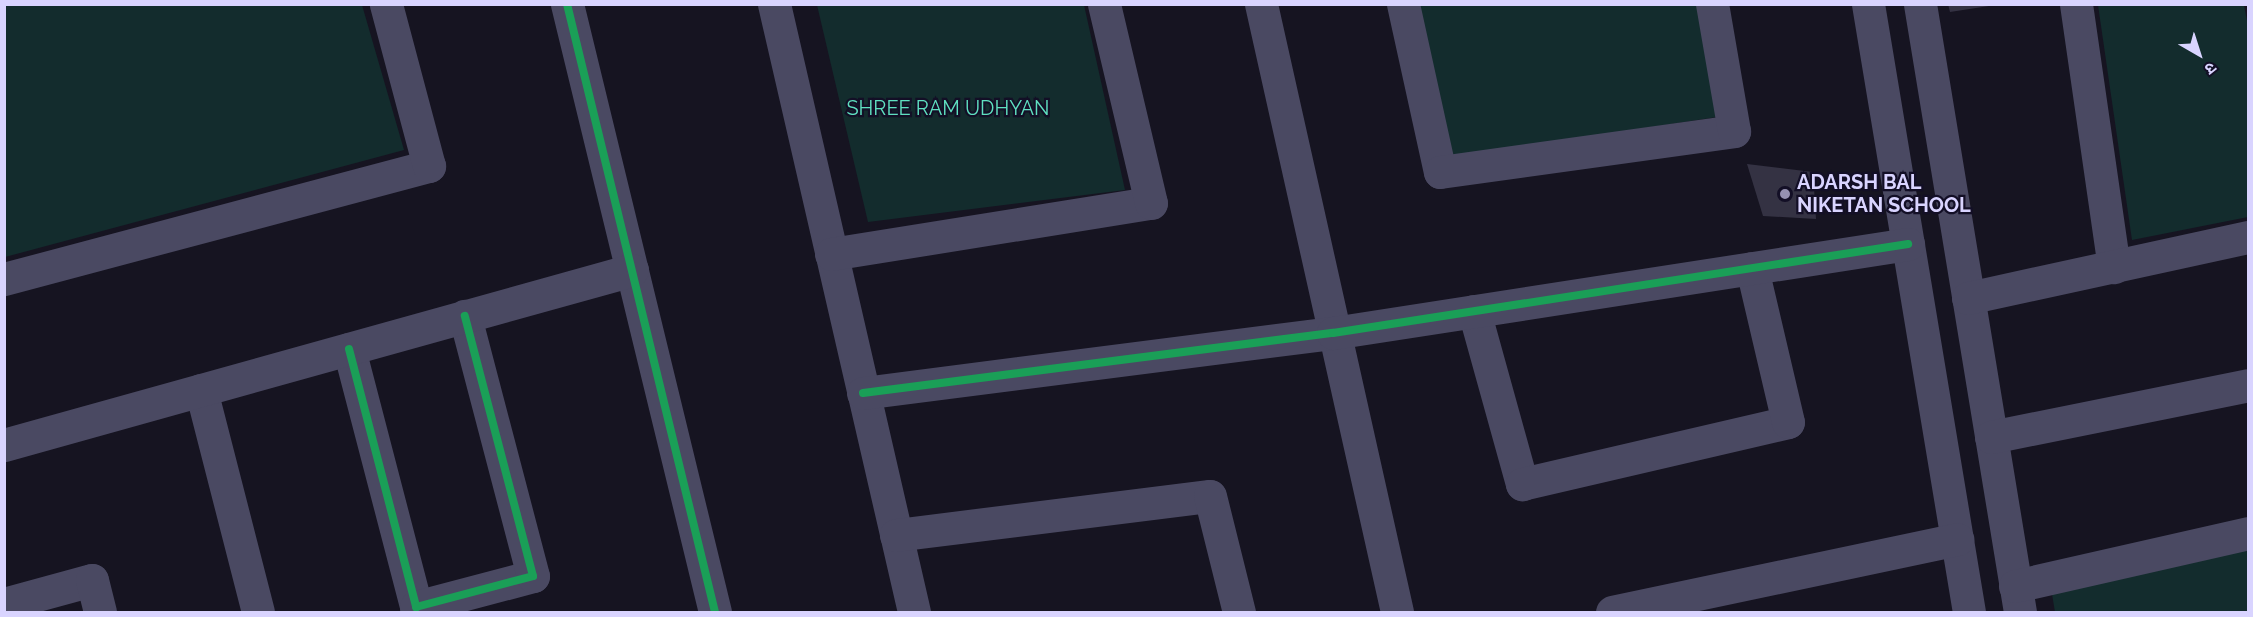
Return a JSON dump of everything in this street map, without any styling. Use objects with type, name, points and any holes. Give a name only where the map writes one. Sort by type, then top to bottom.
[{"type":"street","points":[[4,279],[429,166],[386,4]]},
{"type":"street","points":[[567,4],[715,612]]},
{"type":"street","points":[[774,4],[914,612]]},
{"type":"street","points":[[831,254],[1150,203],[1104,4]]},
{"type":"street","points":[[1261,4],[1397,612]]},
{"type":"street","points":[[1402,4],[1440,172],[1734,131],[1712,4]]},
{"type":"street","points":[[1868,4],[1969,612]]},
{"type":"street","points":[[1920,4],[2017,599],[2248,533]]},
{"type":"street","points":[[2076,4],[2114,267]]},
{"type":"street","points":[[1968,298],[2248,237]]},
{"type":"street","points":[[863,393],[1333,333],[1908,244]]},
{"type":"street","points":[[1474,311],[1522,484],[1788,422],[1752,268]]},
{"type":"street","points":[[4,445],[632,270]]},
{"type":"street","points":[[349,349],[416,607],[533,576],[465,316]]},
{"type":"street","points":[[1991,436],[2248,385]]},
{"type":"street","points":[[201,390],[258,612]]},
{"type":"street","points":[[896,535],[1210,496],[1239,612]]},
{"type":"street","points":[[1612,612],[1957,539]]},
{"type":"street","points":[[4,603],[92,580],[100,612]]},
{"type":"green space","points":[[5,4],[362,5],[404,150],[5,257]]},
{"type":"green space","name":"SHREE RAM UDHYAN","points":[[817,5],[1084,5],[1125,190],[868,222]]},
{"type":"green space","points":[[1414,5],[1699,5],[1717,117],[1449,158]]},
{"type":"green space","points":[[2098,5],[2244,5],[2248,26],[2248,217],[2132,240]]},
{"type":"green space","points":[[2248,547],[2248,612],[2055,612],[2052,594]]},
{"type":"building","points":[[1948,4],[1989,4],[1989,6],[1950,12]]},
{"type":"building","name":"ADARSH BAL NIKETAN SCHOOL","points":[[1747,164],[1813,172],[1816,219],[1763,216]]},
{"type":"cycle path","points":[[567,4],[715,612]]},
{"type":"cycle path","points":[[863,393],[1333,333],[1908,244]]},
{"type":"cycle path","points":[[349,349],[416,607],[533,576],[465,316]]},
{"type":"place","name":"ADARSH BAL NIKETAN SCHOOL","points":[[1785,194]]}]
